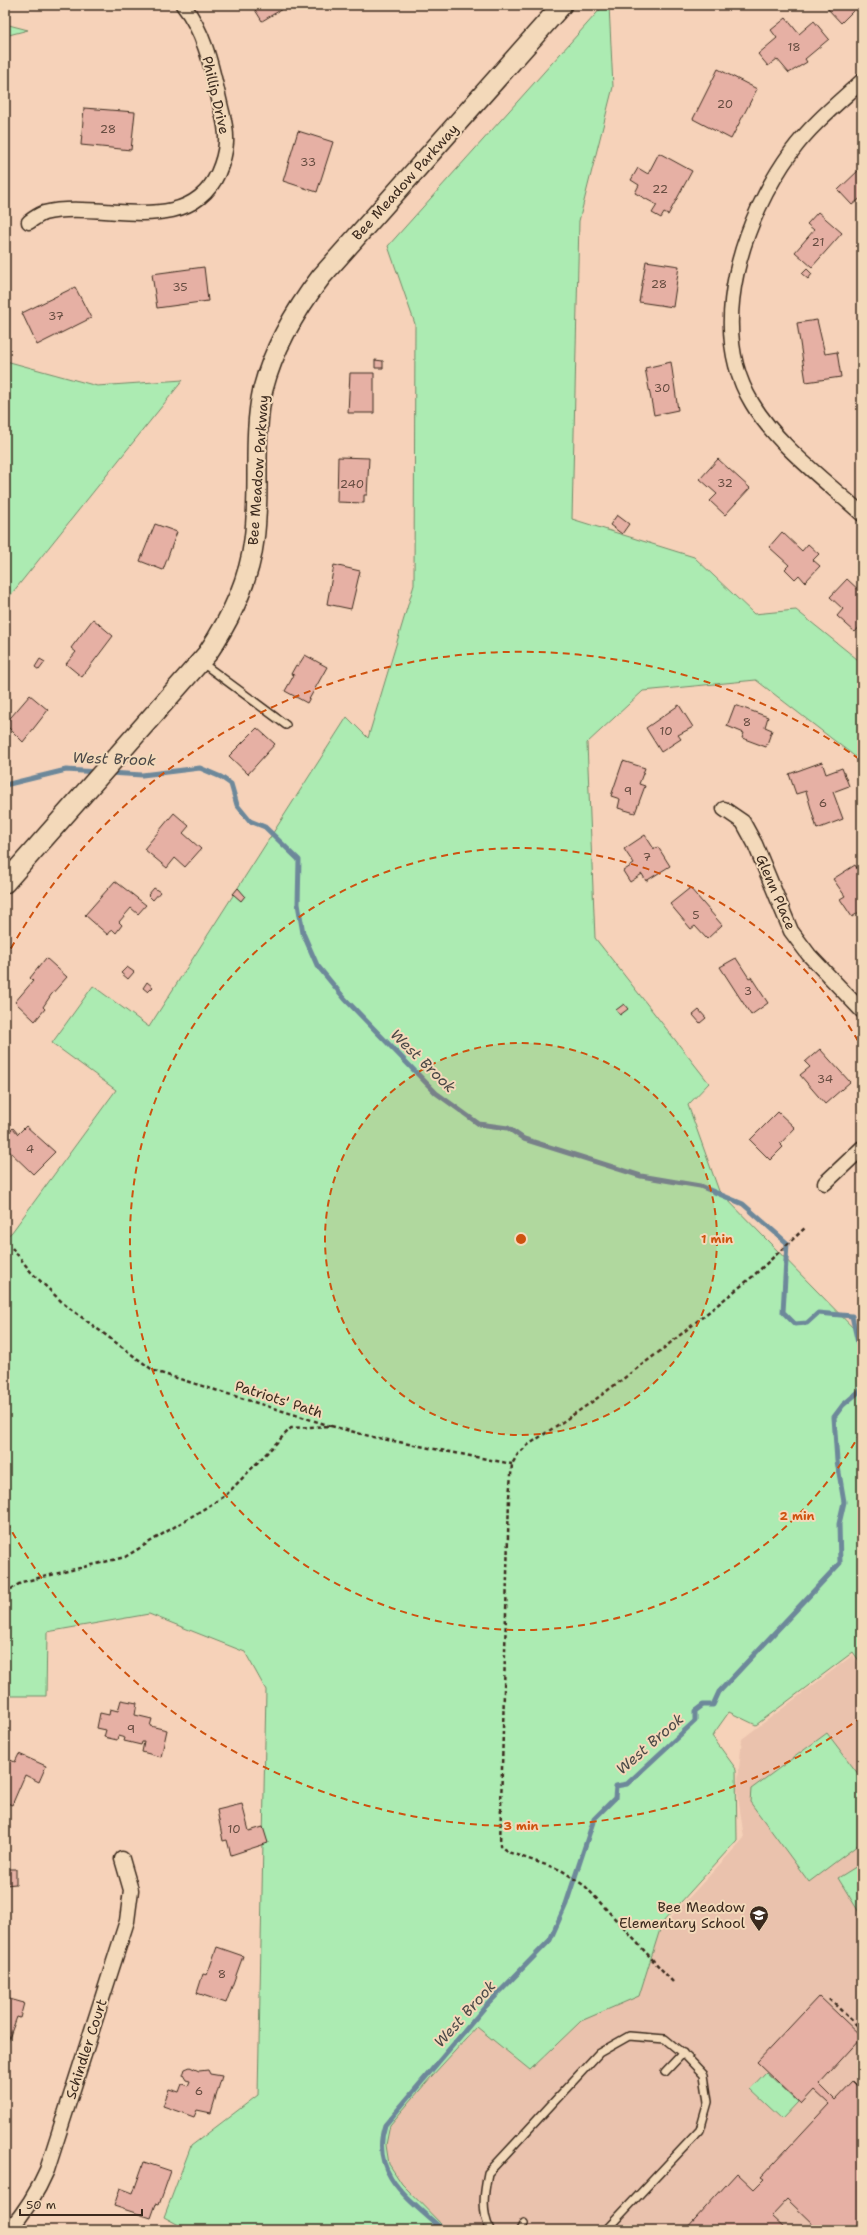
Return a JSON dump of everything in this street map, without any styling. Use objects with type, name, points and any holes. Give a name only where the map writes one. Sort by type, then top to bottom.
[{"type":"street","name":"Phillip Drive","points":[[29,222],[44,213],[70,211],[156,213],[191,206],[212,186],[226,157],[227,131],[203,39],[190,14],[183,5]]},
{"type":"street","name":"Bee Meadow Parkway","points":[[5,884],[201,662],[223,630],[237,602],[247,573],[254,541],[259,433],[263,390],[273,358],[286,328],[304,299],[321,277],[562,5]]},
{"type":"street","points":[[862,81],[801,140],[768,188],[753,218],[744,245],[734,283],[732,305],[732,333],[736,361],[742,382],[751,402],[764,421],[782,441],[862,514]]},
{"type":"street","name":"Glenn Place","points":[[724,809],[743,822],[755,844],[791,931],[809,955],[862,1011]]},
{"type":"street","points":[[825,1183],[862,1148]]},
{"type":"street","name":"Schindler Court","points":[[10,2230],[26,2211],[39,2190],[47,2170],[125,1928],[131,1890],[122,1859]]},
{"type":"lane","points":[[201,662],[286,725]]},
{"type":"lane","points":[[490,2230],[484,2218],[483,2195],[488,2173],[599,2053],[629,2036],[665,2039],[683,2053],[704,2075],[708,2102],[700,2130],[606,2230]]},
{"type":"lane","points":[[665,2072],[683,2053]]},
{"type":"lane","points":[[520,2230],[524,2223]]},
{"type":"path","points":[[673,1982],[585,1886],[561,1870],[508,1852],[500,1846],[509,1497],[512,1464],[518,1454],[528,1444],[592,1402],[665,1347],[752,1277],[806,1227]]},
{"type":"path","name":"Patriots' Path","points":[[12,1248],[31,1272],[64,1304],[154,1371],[331,1426]]},
{"type":"path","points":[[331,1426],[360,1434],[512,1464]]},
{"type":"path","name":"Patriots' Path","points":[[5,1594],[22,1582],[125,1557],[225,1496],[291,1428],[331,1426]]},
{"type":"path","points":[[829,1998],[862,2030]]},
{"type":"shaded area","name":"Bee Meadow Elementary School","points":[[853,1655],[862,1670],[862,2230],[447,2230],[402,2184],[389,2164],[386,2145],[390,2125],[431,2077],[477,2027],[530,2070],[744,1838],[737,1789],[742,1739]]},
{"type":"green space","points":[[604,5],[609,5],[613,87],[579,221],[572,519],[694,557],[754,614],[796,610],[862,663],[862,762],[756,680],[643,691],[587,743],[595,938],[709,1083],[688,1105],[719,1191],[862,1337],[862,1665],[853,1652],[756,1725],[729,1712],[712,1736],[736,1769],[737,1840],[662,1923],[639,1996],[581,2021],[530,2070],[477,2027],[431,2077],[390,2125],[386,2145],[389,2164],[402,2184],[447,2230],[188,2230],[164,2217],[191,2146],[258,2095],[266,1690],[245,1652],[149,1614],[47,1632],[46,1696],[5,1696],[5,1238],[12,1232],[116,1090],[52,1043],[93,986],[149,1027],[347,717],[368,738],[414,585],[415,324],[388,246]]},
{"type":"green space","points":[[5,24],[28,30],[5,36]]},
{"type":"green space","points":[[5,359],[6,361],[97,386],[183,380],[5,602]]},
{"type":"green space","points":[[827,1733],[862,1779],[862,1842],[809,1882],[750,1802],[751,1789]]},
{"type":"green space","points":[[862,1863],[862,1917],[838,1878]]},
{"type":"green space","points":[[766,2072],[798,2102],[782,2119],[750,2089]]},
{"type":"building","points":[[252,5],[289,5],[262,21]]},
{"type":"building","points":[[830,5],[859,5],[841,23],[827,8]]},
{"type":"building","points":[[786,18],[799,34],[814,21],[829,39],[805,59],[807,62],[789,73],[777,59],[768,66],[758,54],[777,38],[771,30]]},
{"type":"building","points":[[718,69],[757,89],[731,139],[693,119]]},
{"type":"building","points":[[84,108],[135,112],[131,150],[81,145]]},
{"type":"building","points":[[298,131],[333,142],[317,192],[283,181]]},
{"type":"building","points":[[659,153],[692,171],[668,215],[664,213],[661,218],[652,213],[657,205],[635,193],[639,185],[631,180],[638,168],[648,174]]},
{"type":"building","points":[[860,169],[862,197],[852,205],[838,190]]},
{"type":"building","points":[[818,212],[842,233],[812,267],[795,252],[814,230],[807,224]]},
{"type":"building","points":[[646,261],[679,266],[673,307],[639,302]]},
{"type":"building","points":[[204,267],[208,301],[157,308],[152,274]]},
{"type":"building","points":[[807,269],[812,274],[808,279],[802,274]]},
{"type":"building","points":[[75,287],[91,318],[37,345],[22,313]]},
{"type":"building","points":[[817,320],[825,354],[837,352],[841,377],[806,382],[797,323]]},
{"type":"building","points":[[375,360],[383,361],[383,368],[375,368]]},
{"type":"building","points":[[671,362],[678,410],[654,415],[645,368]]},
{"type":"building","points":[[350,373],[374,373],[374,413],[348,413]]},
{"type":"building","points":[[338,457],[369,458],[367,495],[364,495],[364,503],[337,502]]},
{"type":"building","points":[[718,459],[750,488],[725,515],[710,501],[717,494],[700,479]]},
{"type":"building","points":[[617,515],[629,524],[622,534],[610,525]]},
{"type":"building","points":[[155,524],[177,532],[163,570],[140,561]]},
{"type":"building","points":[[782,532],[802,551],[808,544],[819,554],[813,560],[820,566],[805,582],[799,575],[795,579],[785,569],[789,565],[769,547]]},
{"type":"building","points":[[334,565],[360,571],[351,609],[327,604]]},
{"type":"building","points":[[847,579],[862,593],[862,624],[855,632],[837,616],[843,609],[830,597]]},
{"type":"building","points":[[93,619],[113,636],[82,677],[66,664],[76,652],[71,648]]},
{"type":"building","points":[[305,655],[327,667],[307,703],[285,691],[294,675],[291,674],[296,665],[298,666]]},
{"type":"building","points":[[40,659],[45,662],[39,670],[35,667]]},
{"type":"building","points":[[30,695],[48,710],[23,742],[5,724]]},
{"type":"building","points":[[679,705],[693,727],[678,735],[681,739],[661,752],[646,728]]},
{"type":"building","points":[[735,705],[768,717],[765,727],[772,730],[766,747],[742,738],[744,733],[727,726]]},
{"type":"building","points":[[257,728],[275,744],[248,774],[229,756]]},
{"type":"building","points":[[623,761],[645,768],[639,784],[645,786],[635,813],[618,808],[620,799],[611,796]]},
{"type":"building","points":[[822,762],[826,774],[842,768],[849,786],[833,792],[843,819],[817,829],[806,791],[796,794],[789,774]]},
{"type":"building","points":[[174,813],[189,826],[183,833],[201,849],[185,867],[175,858],[167,868],[144,849]]},
{"type":"building","points":[[645,835],[654,849],[658,847],[670,866],[646,881],[642,874],[630,882],[623,871],[634,864],[624,849]]},
{"type":"building","points":[[855,865],[862,876],[862,910],[852,917],[840,899],[845,896],[833,879]]},
{"type":"building","points":[[115,881],[146,905],[138,914],[131,908],[119,922],[122,925],[116,933],[112,929],[108,935],[85,915]]},
{"type":"building","points":[[154,888],[160,892],[153,900],[148,895]]},
{"type":"building","points":[[238,888],[245,896],[241,901],[233,894]]},
{"type":"building","points":[[690,888],[722,925],[707,939],[695,926],[691,929],[670,904]]},
{"type":"building","points":[[46,958],[67,977],[51,995],[43,1007],[45,1009],[35,1021],[15,1002],[33,981],[30,978]]},
{"type":"building","points":[[736,958],[749,978],[751,977],[768,1003],[751,1015],[720,967]]},
{"type":"building","points":[[127,967],[134,972],[128,979],[121,973]]},
{"type":"building","points":[[147,982],[153,987],[148,992],[143,988]]},
{"type":"building","points":[[624,1004],[628,1009],[620,1015],[616,1010]]},
{"type":"building","points":[[699,1010],[706,1018],[700,1023],[693,1015]]},
{"type":"building","points":[[820,1049],[850,1082],[825,1104],[800,1075],[810,1067],[805,1062]]},
{"type":"building","points":[[778,1112],[795,1128],[780,1144],[783,1147],[770,1160],[750,1140]]},
{"type":"building","points":[[26,1126],[55,1152],[33,1174],[5,1147],[5,1136],[13,1128],[18,1134]]},
{"type":"building","points":[[121,1700],[137,1703],[135,1715],[152,1719],[150,1726],[167,1730],[161,1757],[142,1752],[144,1742],[142,1742],[141,1745],[124,1741],[125,1738],[118,1736],[117,1740],[104,1737],[106,1730],[97,1728],[100,1713],[109,1715],[110,1709],[118,1711]]},
{"type":"building","points":[[19,1754],[46,1766],[39,1782],[25,1775],[12,1805],[5,1802],[5,1765],[8,1759],[15,1762]]},
{"type":"building","points":[[242,1804],[249,1831],[263,1827],[268,1843],[231,1855],[227,1840],[223,1841],[217,1810]]},
{"type":"building","points":[[5,1869],[16,1869],[16,1884],[5,1885]]},
{"type":"building","points":[[217,1947],[243,1956],[226,2003],[197,1993],[203,1974],[207,1975]]},
{"type":"building","points":[[819,1996],[862,2037],[819,2084],[835,2100],[853,2081],[862,2090],[862,2230],[819,2230],[787,2199],[771,2216],[786,2230],[685,2230],[737,2173],[754,2189],[764,2179],[761,2177],[829,2104],[814,2090],[801,2104],[757,2062]]},
{"type":"building","points":[[6,1998],[24,2003],[20,2018],[17,2017],[5,2049]]},
{"type":"building","points":[[190,2067],[199,2071],[208,2070],[210,2074],[222,2076],[211,2113],[197,2110],[194,2117],[163,2106],[169,2089],[179,2092],[182,2084],[188,2086],[190,2081],[186,2080],[183,2075],[185,2069]]},
{"type":"building","points":[[144,2162],[171,2171],[159,2205],[156,2204],[151,2218],[114,2206],[120,2188],[133,2193]]},
{"type":"waterway","name":"West Brook","points":[[110,773],[142,775],[200,768],[221,777],[231,784],[237,805],[250,821],[265,827],[299,860],[298,904],[303,933],[317,965],[345,999],[436,1093],[479,1124],[508,1128],[524,1139],[641,1176],[700,1186],[743,1204],[787,1243],[783,1312],[795,1324],[807,1323],[818,1313],[852,1316],[862,1361]]},
{"type":"waterway","name":"West Brook","points":[[5,785],[66,770],[98,772]]},
{"type":"waterway","name":"West Brook","points":[[443,2230],[406,2197],[388,2172],[383,2158],[382,2142],[385,2125],[485,2007],[550,1940],[566,1904],[594,1819],[615,1798],[616,1786],[627,1784],[695,1721],[695,1711],[703,1705],[713,1705],[719,1692],[840,1563],[839,1524],[844,1502],[837,1461],[834,1417],[843,1405],[862,1389]]},
{"type":"place","name":"Bee Meadow Elementary School","points":[[759,1932]]}]
